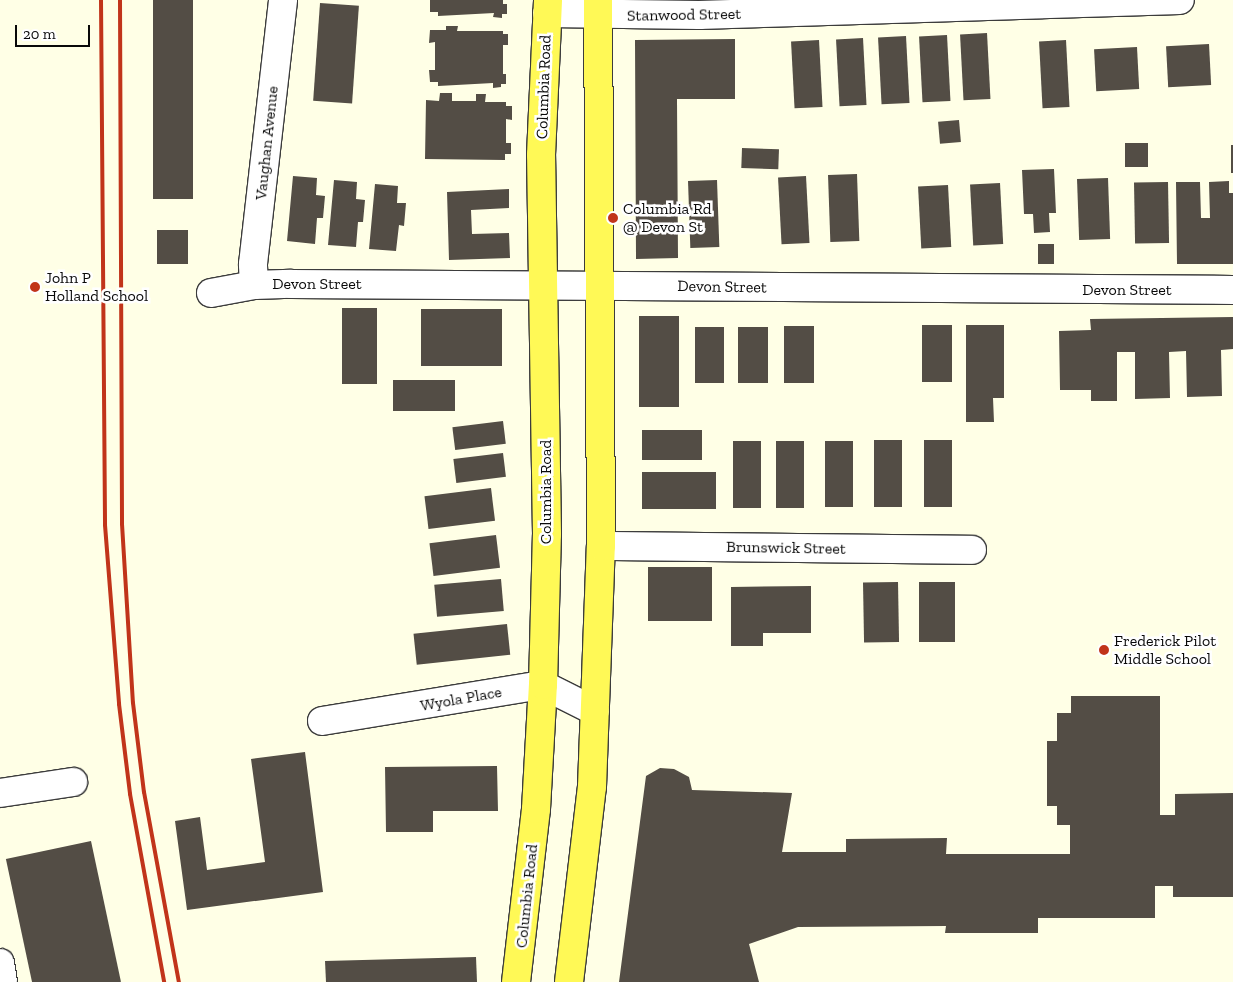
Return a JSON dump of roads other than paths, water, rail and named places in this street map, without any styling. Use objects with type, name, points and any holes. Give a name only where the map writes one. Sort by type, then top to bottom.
[{"type":"main road","name":"Columbia Road","points":[[516,982],[536,809],[543,685],[547,534],[541,156],[547,7]]},
{"type":"main road","points":[[569,982],[592,787],[600,546],[598,8]]},
{"type":"street","name":"Vaughan Avenue","points":[[254,285],[253,264],[283,0]]},
{"type":"street","name":"Stanwood Street","points":[[547,7],[598,8],[699,15],[1180,0]]},
{"type":"street","name":"Devon Street","points":[[211,294],[254,285],[1233,290]]},
{"type":"street","name":"Brunswick Street","points":[[600,546],[972,550]]},
{"type":"street","points":[[543,685],[595,710]]},
{"type":"street","name":"Wyola Place","points":[[322,721],[543,685]]},
{"type":"street","points":[[0,793],[73,782]]},
{"type":"street","points":[[0,963],[4,982]]},
{"type":"railway","points":[[101,0],[105,525],[119,704],[130,794],[164,982]]},
{"type":"railway","points":[[120,0],[122,524],[133,703],[144,792],[179,982]]},
{"type":"place","name":"Columbia Rd @ Devon St","points":[[613,218]]},
{"type":"place","name":"John P Holland School","points":[[35,287]]},
{"type":"place","name":"Frederick Pilot Middle School","points":[[1104,650]]}]
